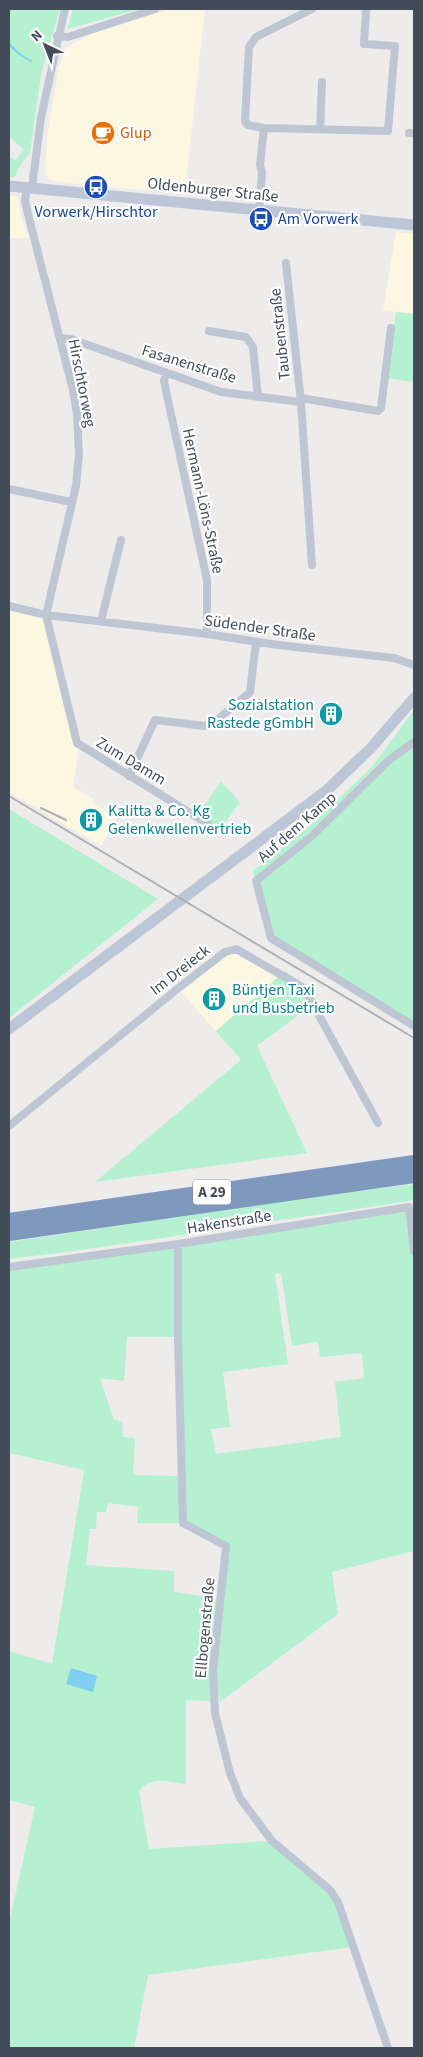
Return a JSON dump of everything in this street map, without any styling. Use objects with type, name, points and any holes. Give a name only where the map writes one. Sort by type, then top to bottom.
[{"type":"highway","name":"A 29","points":[[9,1220],[414,1162]]},
{"type":"highway","name":"A 29","points":[[9,1234],[414,1176]]},
{"type":"street","name":"Hirschtorweg","points":[[46,614],[76,486],[79,435],[73,390],[25,201],[30,187],[57,36],[65,9]]},
{"type":"street","points":[[57,36],[68,38],[155,9]]},
{"type":"street","points":[[312,9],[256,37],[249,47],[245,121],[248,125],[264,128],[388,131],[395,46],[364,44],[366,9]]},
{"type":"street","points":[[320,130],[322,82]]},
{"type":"street","points":[[259,210],[262,172],[260,165],[264,128]]},
{"type":"street","name":"Oldenburger Straße","points":[[9,186],[414,225]]},
{"type":"street","name":"Taubenstraße","points":[[286,263],[301,400]]},
{"type":"street","name":"Fasanenstraße","points":[[60,338],[71,339],[221,392],[301,400],[378,411],[385,378],[391,328]]},
{"type":"street","points":[[209,331],[246,337],[253,347],[258,397]]},
{"type":"street","name":"Hermann-Löns-Straße","points":[[166,373],[164,381],[207,580],[207,634]]},
{"type":"street","points":[[301,400],[312,565]]},
{"type":"street","points":[[9,489],[71,502]]},
{"type":"street","points":[[101,622],[121,540]]},
{"type":"street","name":"Südender Straße","points":[[9,606],[46,614],[101,622],[394,658],[414,665]]},
{"type":"street","name":"Zum Damm","points":[[46,614],[77,744],[208,824]]},
{"type":"street","points":[[129,776],[155,720],[205,726],[211,725],[250,692],[256,642]]},
{"type":"street","points":[[9,1030],[300,812],[337,781],[371,748],[414,698]]},
{"type":"street","name":"Auf dem Kamp","points":[[414,742],[389,760],[312,836],[256,882],[270,938],[414,1026]]},
{"type":"street","name":"Im Dreieck","points":[[9,1126],[181,986],[225,952],[236,949],[304,988],[378,1123]]},
{"type":"street","name":"Hakenstraße","points":[[9,1267],[178,1244],[409,1207],[414,1251]]},
{"type":"street","name":"Ellbogenstraße","points":[[178,1244],[178,1337],[183,1523],[226,1546],[213,1671],[216,1712],[230,1772],[240,1798],[272,1841],[330,1890],[338,1902],[388,2048]]},
{"type":"shaded area","points":[[169,9],[205,9],[185,192],[100,187],[50,180],[45,174],[47,137],[59,67],[66,48],[89,35]]},
{"type":"shaded area","points":[[9,195],[18,197],[22,220],[29,238],[9,238]]},
{"type":"shaded area","points":[[396,232],[414,234],[414,314],[383,310]]},
{"type":"shaded area","points":[[9,606],[46,615],[77,744],[78,754],[73,787],[94,799],[92,802],[117,817],[101,846],[9,792]]},
{"type":"shaded area","points":[[239,947],[283,973],[216,1031],[180,991]]},
{"type":"green space","points":[[9,9],[60,9],[41,75],[30,153],[21,164],[15,177],[9,177],[9,156],[15,160],[24,150],[9,136]]},
{"type":"green space","points":[[73,9],[140,9],[67,29]]},
{"type":"green space","points":[[396,312],[414,314],[414,382],[386,378]]},
{"type":"green space","points":[[414,710],[414,1027],[271,943],[253,871],[313,823],[371,768]]},
{"type":"green space","points":[[221,782],[240,802],[223,826],[208,824],[197,816]]},
{"type":"green space","points":[[9,809],[158,899],[9,1018]]},
{"type":"green space","points":[[285,971],[306,985],[304,988],[312,1005],[257,1046],[307,1153],[95,1182],[241,1060],[216,1031]]},
{"type":"green space","points":[[414,1184],[414,1200],[9,1259],[9,1242],[234,1208]]},
{"type":"green space","points":[[414,1207],[414,1551],[332,1572],[338,1614],[220,1702],[212,1671],[209,1676],[213,1701],[186,1700],[186,1784],[155,1781],[144,1786],[139,1791],[149,1849],[267,1841],[327,1891],[335,1903],[352,1947],[148,1975],[134,2048],[9,2048],[9,1923],[35,1807],[9,1800],[9,1651],[52,1664],[84,1470],[9,1453],[9,1270]],"holes":[[[281,1273],[292,1346],[318,1342],[320,1357],[362,1353],[364,1378],[335,1382],[341,1437],[216,1454],[211,1429],[230,1427],[223,1372],[288,1364],[275,1274]],[[127,1337],[178,1337],[181,1476],[133,1475],[135,1438],[123,1437],[122,1421],[114,1420],[100,1378],[124,1381]],[[108,1503],[138,1507],[137,1523],[183,1523],[226,1547],[221,1599],[174,1592],[174,1571],[86,1565],[90,1529],[96,1529],[97,1512],[106,1512]]]},
{"type":"water","points":[[71,1668],[97,1676],[93,1692],[66,1684]]},
{"type":"waterway","points":[[9,44],[19,54],[31,61]]},
{"type":"railway","points":[[9,796],[414,1038]]},
{"type":"railway","points":[[41,808],[66,820]]},
{"type":"place","name":"Glup","points":[[103,133]]},
{"type":"place","name":"Vorwerk/Hirschtor","points":[[96,187]]},
{"type":"place","name":"Am Vorwerk","points":[[261,219]]},
{"type":"place","name":"Sozialstation Rastede gGmbH","points":[[331,714]]},
{"type":"place","name":"Kalitta & Co. Kg Gelenkwellenvertrieb","points":[[91,820]]},
{"type":"place","name":"Büntjen Taxi und Busbetrieb","points":[[214,999]]}]
